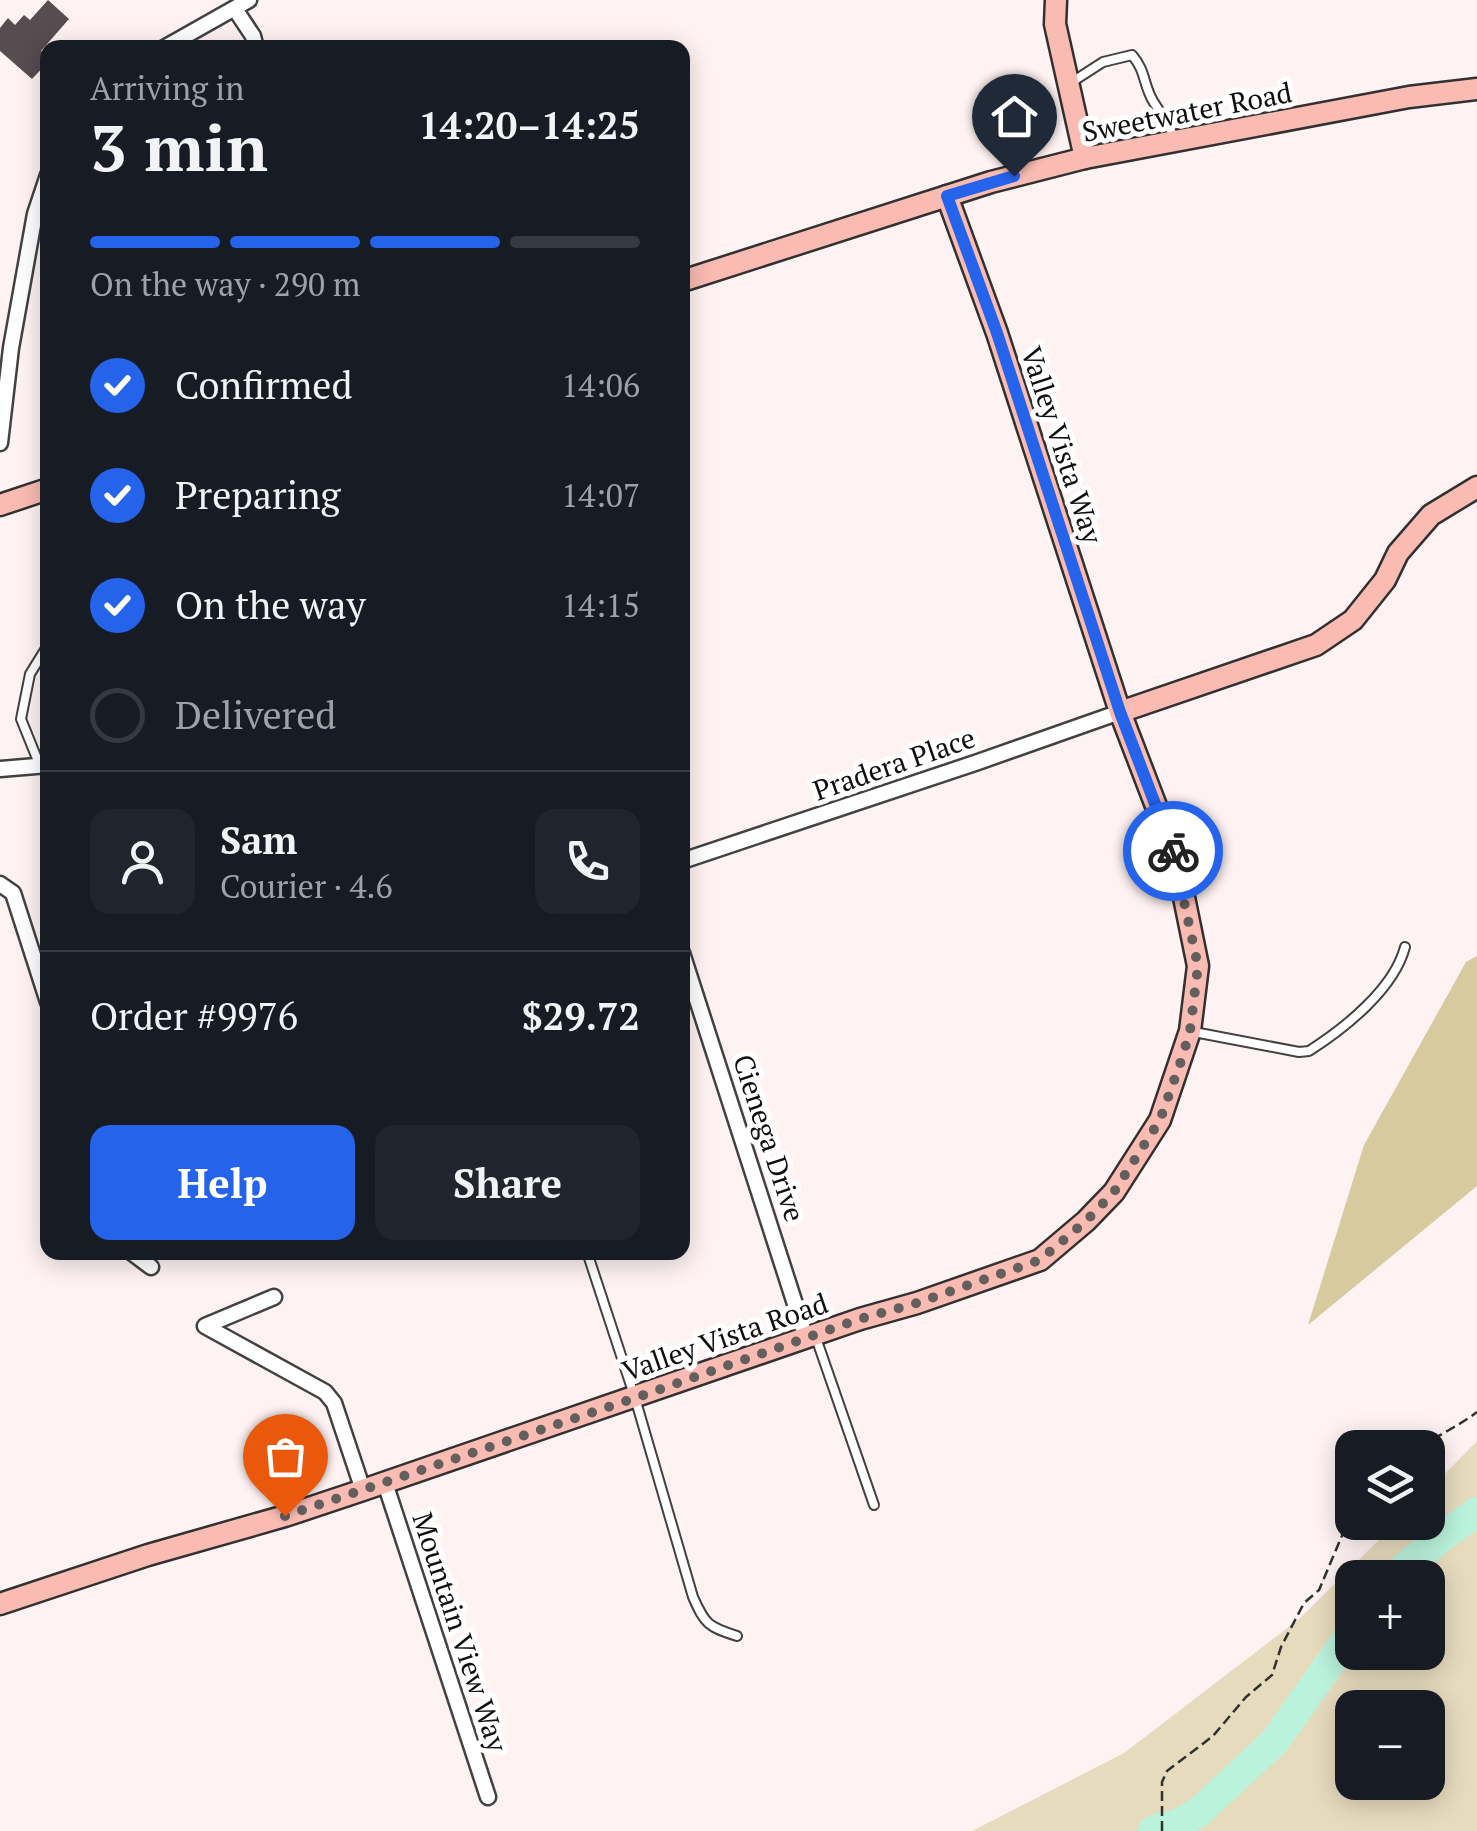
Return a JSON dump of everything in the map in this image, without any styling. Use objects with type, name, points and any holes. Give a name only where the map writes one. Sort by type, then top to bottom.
[{"type":"street","points":[[179,40],[249,0]]},
{"type":"street","points":[[1056,0],[1055,24],[1085,158]]},
{"type":"street","points":[[235,9],[254,40]]},
{"type":"street","name":"Sweetwater Road","points":[[690,278],[947,196],[1085,158],[1409,97],[1477,89]]},
{"type":"street","name":"Valley Vista Way","points":[[947,196],[997,333],[1120,712]]},
{"type":"street","points":[[0,443],[11,348],[40,199]]},
{"type":"street","points":[[1120,712],[1316,646],[1353,620],[1385,580],[1398,553],[1431,515],[1477,487]]},
{"type":"street","points":[[0,505],[40,492]]},
{"type":"street","name":"Pradera Place","points":[[690,858],[1120,712]]},
{"type":"street","name":"Valley Vista Road","points":[[0,1604],[385,1483],[1040,1260],[1114,1192],[1160,1120],[1190,1031],[1198,966],[1176,858],[1120,712]]},
{"type":"street","points":[[0,768],[40,766]]},
{"type":"street","points":[[0,884],[14,893],[40,976]]},
{"type":"street","name":"Cienega Drive","points":[[690,977],[811,1337]]},
{"type":"street","points":[[142,1260],[151,1266]]},
{"type":"street","points":[[274,1297],[205,1326],[324,1392],[334,1403],[363,1490]]},
{"type":"street","name":"Mountain View Way","points":[[385,1483],[488,1797]]},
{"type":"lane","points":[[1069,84],[1103,62],[1132,55],[1142,66],[1146,85],[1168,120],[1175,141]]},
{"type":"lane","points":[[40,658],[30,674],[21,719],[40,758]]},
{"type":"lane","points":[[1190,1031],[1299,1052],[1310,1050],[1383,991],[1405,947]]},
{"type":"lane","points":[[590,1260],[693,1596],[703,1619],[713,1629],[737,1636]]},
{"type":"lane","points":[[811,1337],[874,1505]]},
{"type":"path","points":[[1445,1432],[1477,1412]]},
{"type":"path","points":[[1162,1831],[1162,1782],[1168,1771],[1213,1736],[1272,1674],[1281,1647],[1304,1604],[1319,1590],[1340,1540]]},
{"type":"shaded area","points":[[1477,956],[1477,1186],[1308,1325],[1364,1145],[1466,962]]},
{"type":"shaded area","points":[[1477,1441],[1477,1831],[972,1831],[1124,1753],[1299,1619],[1335,1583],[1335,1670],[1445,1670],[1445,1560],[1359,1560],[1379,1540],[1445,1540],[1445,1474]]},
{"type":"building","points":[[48,0],[69,19],[51,40],[40,40],[40,70],[32,79],[0,51],[0,28],[8,18],[15,25],[24,15],[30,20]]},
{"type":"waterway","points":[[1414,1560],[1477,1512]]},
{"type":"waterway","points":[[1153,1831],[1198,1813],[1275,1741],[1335,1656]]},
{"type":"way so far","points":[[285,1516],[1040,1260],[1114,1192],[1160,1120],[1181,1061],[1190,1031],[1198,966],[1173,851]]},
{"type":"route","points":[[1014,176],[947,196],[997,333],[1120,712],[1173,851]]}]
